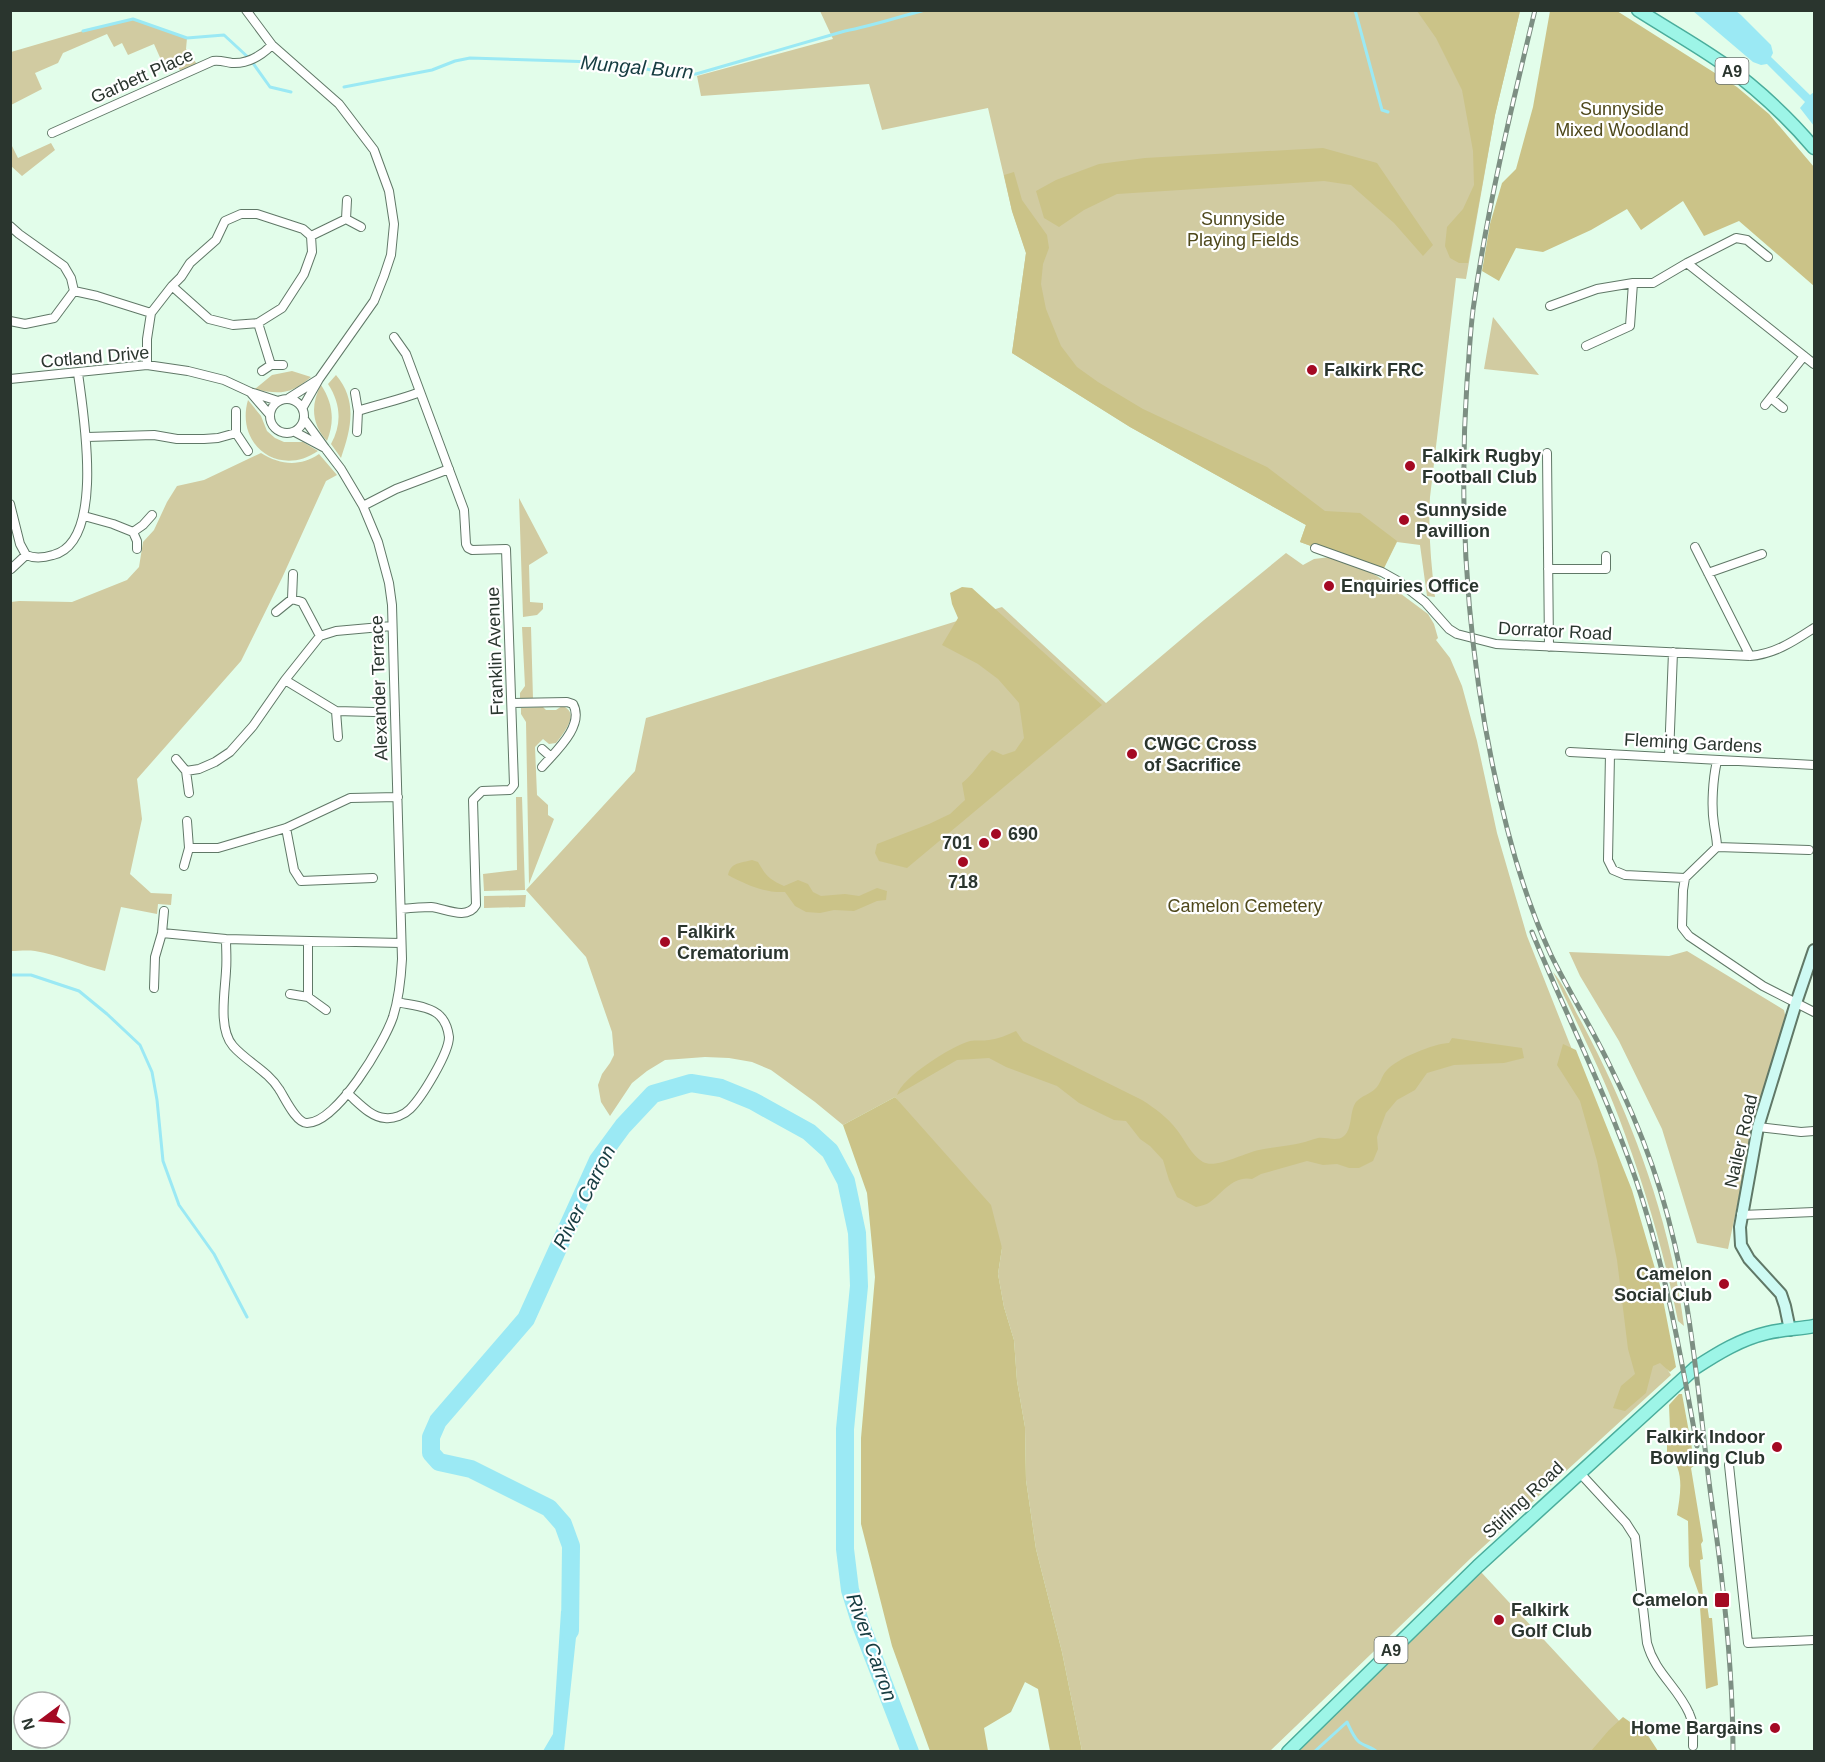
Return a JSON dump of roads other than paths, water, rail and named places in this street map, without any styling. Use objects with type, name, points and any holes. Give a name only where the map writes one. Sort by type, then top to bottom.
[{"type":"main road","name":"A9","points":[[1638,10],[1721,62],[1766,99],[1815,148]]},
{"type":"main road","name":"Stirling Road","points":[[1288,1752],[1478,1566],[1695,1368],[1742,1341],[1768,1332],[1815,1326]]},
{"type":"street","points":[[246,10],[272,45],[339,104],[374,150],[389,191],[394,224],[391,255],[374,301],[319,379],[303,407],[304,419],[325,448]]},
{"type":"street","points":[[255,10],[257,24]]},
{"type":"street","name":"Garbett Place","points":[[52,133],[213,61],[222,60],[232,63],[246,61],[263,54],[272,45]]},
{"type":"street","points":[[346,219],[347,200]]},
{"type":"street","points":[[147,365],[147,339],[151,313],[172,286],[181,277],[190,263],[216,240],[225,221],[241,214],[257,214],[303,229],[311,236],[312,252],[304,274],[282,308],[258,323],[233,325],[209,319],[172,286]]},
{"type":"street","points":[[346,219],[361,227]]},
{"type":"street","points":[[311,236],[346,219]]},
{"type":"street","points":[[10,226],[64,266],[71,278],[74,291],[54,318],[25,324],[10,321]]},
{"type":"street","points":[[1551,306],[1597,289],[1633,283],[1653,283],[1736,238],[1747,240],[1768,257]]},
{"type":"street","points":[[1687,263],[1815,364]]},
{"type":"street","points":[[1586,346],[1630,326],[1633,283]]},
{"type":"street","points":[[74,291],[151,313]]},
{"type":"street","points":[[258,323],[271,365]]},
{"type":"street","name":"Franklin Avenue","points":[[394,337],[406,354],[464,510],[468,548],[472,550],[506,549],[514,785],[510,790],[482,791],[474,800],[477,905],[474,909],[471,912],[454,912],[432,907],[401,909]]},
{"type":"street","points":[[1766,405],[1804,356]]},
{"type":"street","name":"Cotland Drive","points":[[10,380],[147,365],[189,371],[224,380],[278,401]]},
{"type":"street","points":[[262,371],[271,365],[283,365]]},
{"type":"street","points":[[10,504],[20,544],[26,555],[34,558],[58,554],[69,546],[84,516],[87,483],[87,437],[78,373]]},
{"type":"street","points":[[270,415],[271,409],[278,401],[289,398],[319,379]]},
{"type":"street","name":"Cotland Drive","points":[[250,392],[270,415],[275,429],[285,433],[295,432],[325,448]]},
{"type":"street","points":[[358,411],[420,392]]},
{"type":"street","points":[[355,393],[358,411],[357,432]]},
{"type":"street","points":[[289,398],[303,407]]},
{"type":"street","points":[[1771,398],[1783,408]]},
{"type":"street","points":[[237,411],[236,433],[248,451]]},
{"type":"street","points":[[295,432],[304,419]]},
{"type":"street","points":[[87,437],[154,435],[177,439],[204,439],[236,433]]},
{"type":"street","name":"Alexander Terrace","points":[[325,448],[348,479],[372,525],[384,561],[392,604],[401,943]]},
{"type":"street","points":[[1546,453],[1549,647]]},
{"type":"street","points":[[363,506],[396,489],[449,469]]},
{"type":"street","points":[[133,531],[143,525],[152,515]]},
{"type":"street","points":[[84,516],[133,531],[137,549]]},
{"type":"street","name":"Dorrator Road","points":[[1315,548],[1382,572],[1425,602],[1457,634],[1496,644],[1750,656],[1772,652],[1815,628]]},
{"type":"street","points":[[1695,548],[1750,656]]},
{"type":"street","points":[[1708,573],[1762,554]]},
{"type":"street","points":[[11,569],[26,555]]},
{"type":"street","points":[[1548,569],[1606,569],[1606,556]]},
{"type":"street","points":[[276,612],[292,599],[293,574]]},
{"type":"street","points":[[292,599],[302,602],[320,636]]},
{"type":"street","points":[[186,771],[199,769],[230,752],[253,726],[285,680],[320,636],[336,631],[392,626]]},
{"type":"street","points":[[1669,756],[1673,652]]},
{"type":"street","points":[[285,680],[336,711],[374,712]]},
{"type":"street","points":[[512,703],[567,702],[573,704],[576,716],[569,735],[542,767]]},
{"type":"street","points":[[336,711],[338,737]]},
{"type":"street","points":[[542,749],[551,757]]},
{"type":"street","name":"Fleming Gardens","points":[[1570,752],[1815,765]]},
{"type":"street","points":[[1610,754],[1608,860],[1613,870],[1625,875],[1685,878]]},
{"type":"street","points":[[176,759],[186,771],[189,793]]},
{"type":"street","points":[[1717,761],[1714,772],[1713,822],[1717,847],[1685,878],[1682,927],[1689,936],[1763,986],[1815,1012]]},
{"type":"street","points":[[189,848],[218,848],[286,828],[350,798],[398,796]]},
{"type":"street","points":[[184,866],[189,848],[187,821]]},
{"type":"street","points":[[286,828],[294,870],[301,881],[374,878]]},
{"type":"street","points":[[1717,847],[1809,850]]},
{"type":"street","points":[[154,988],[155,957],[162,933],[164,911]]},
{"type":"street","points":[[162,933],[226,939],[401,943],[401,979],[397,1002],[384,1038],[361,1075],[336,1107],[321,1118],[313,1122],[302,1122],[297,1119],[276,1085],[231,1044],[225,1033],[226,939]]},
{"type":"street","points":[[308,941],[308,997]]},
{"type":"street","name":"Nailer Road","points":[[1790,1330],[1780,1294],[1749,1259],[1741,1245],[1740,1227],[1758,1127],[1796,1003],[1815,950]]},
{"type":"street","points":[[290,994],[308,997],[326,1010]]},
{"type":"street","points":[[347,1093],[378,1117],[391,1118],[409,1110],[435,1073],[448,1043],[446,1024],[437,1013],[397,1002]]},
{"type":"street","points":[[1758,1127],[1801,1132],[1815,1131]]},
{"type":"street","points":[[1741,1215],[1815,1212]]},
{"type":"street","points":[[1729,1465],[1748,1643],[1815,1640]]},
{"type":"street","points":[[1579,1472],[1626,1522],[1635,1537],[1650,1653],[1659,1671],[1690,1714],[1693,1746]]},
{"type":"street","points":[[1693,1729],[1706,1728]]},
{"type":"water","points":[[1693,11],[1736,11],[1741,15],[1771,45],[1773,53],[1771,57],[1810,95],[1814,92],[1814,126],[1800,108],[1805,102],[1767,64],[1761,65],[1753,62]]},
{"type":"water","points":[[570,1608],[579,1609],[564,1751],[543,1751],[553,1734],[561,1611]]},
{"type":"waterway","name":"Mungal Burn","points":[[344,87],[432,70],[470,58],[595,62],[614,67],[674,74],[696,74],[925,10]]},
{"type":"waterway","name":"Mungal Burn","points":[[1355,10],[1382,110],[1388,112]]},
{"type":"waterway","name":"Mungal Burn","points":[[83,31],[133,19],[187,38],[224,35],[250,59],[270,87],[291,92]]},
{"type":"waterway","points":[[10,975],[31,975],[79,991],[140,1045],[152,1072],[163,1161],[179,1205],[214,1254],[247,1317]]},
{"type":"waterway","name":"River Carron","points":[[570,1631],[571,1546],[563,1524],[549,1508],[471,1469],[439,1462],[431,1453],[431,1437],[438,1421],[526,1319],[598,1160],[623,1126],[653,1094],[691,1083],[721,1088],[753,1101],[809,1132],[830,1151],[846,1181],[857,1233],[859,1286],[845,1429],[845,1549],[850,1590],[861,1625],[910,1752]]},
{"type":"waterway","points":[[1314,1752],[1347,1722],[1358,1741],[1377,1752]]},
{"type":"railway","points":[[1535,10],[1492,197],[1471,328],[1464,438],[1464,494],[1469,606],[1475,662],[1494,773],[1511,844],[1526,892],[1551,955],[1622,1090],[1652,1165],[1674,1240],[1694,1351],[1721,1572],[1730,1662],[1733,1752]]},
{"type":"railway","points":[[1532,932],[1599,1086],[1636,1180],[1664,1278],[1697,1446]]},
{"type":"place","name":"Falkirk FRC","points":[[1312,370]]},
{"type":"place","name":"Falkirk Rugby Football Club","points":[[1410,466]]},
{"type":"place","name":"Sunnyside Pavillion","points":[[1404,520]]},
{"type":"place","name":"Enquiries Office","points":[[1329,586]]},
{"type":"place","name":"CWGC Cross of Sacrifice","points":[[1132,754]]},
{"type":"place","name":"690","points":[[996,834]]},
{"type":"place","name":"701","points":[[984,843]]},
{"type":"place","name":"718","points":[[963,862]]},
{"type":"place","name":"Falkirk Crematorium","points":[[665,942]]},
{"type":"place","name":"Camelon Social Club","points":[[1724,1284]]},
{"type":"place","name":"Falkirk Indoor Bowling Club","points":[[1777,1447]]},
{"type":"place","name":"Camelon","points":[[1722,1600]]},
{"type":"place","name":"Falkirk Golf Club","points":[[1499,1620]]},
{"type":"place","name":"Home Bargains","points":[[1775,1728]]},
{"type":"park label","name":"Sunnyside Mixed Woodland","points":[[1622,119]]},
{"type":"park label","name":"Sunnyside Playing Fields","points":[[1243,229]]},
{"type":"park label","name":"Camelon Cemetery","points":[[1245,906]]}]
